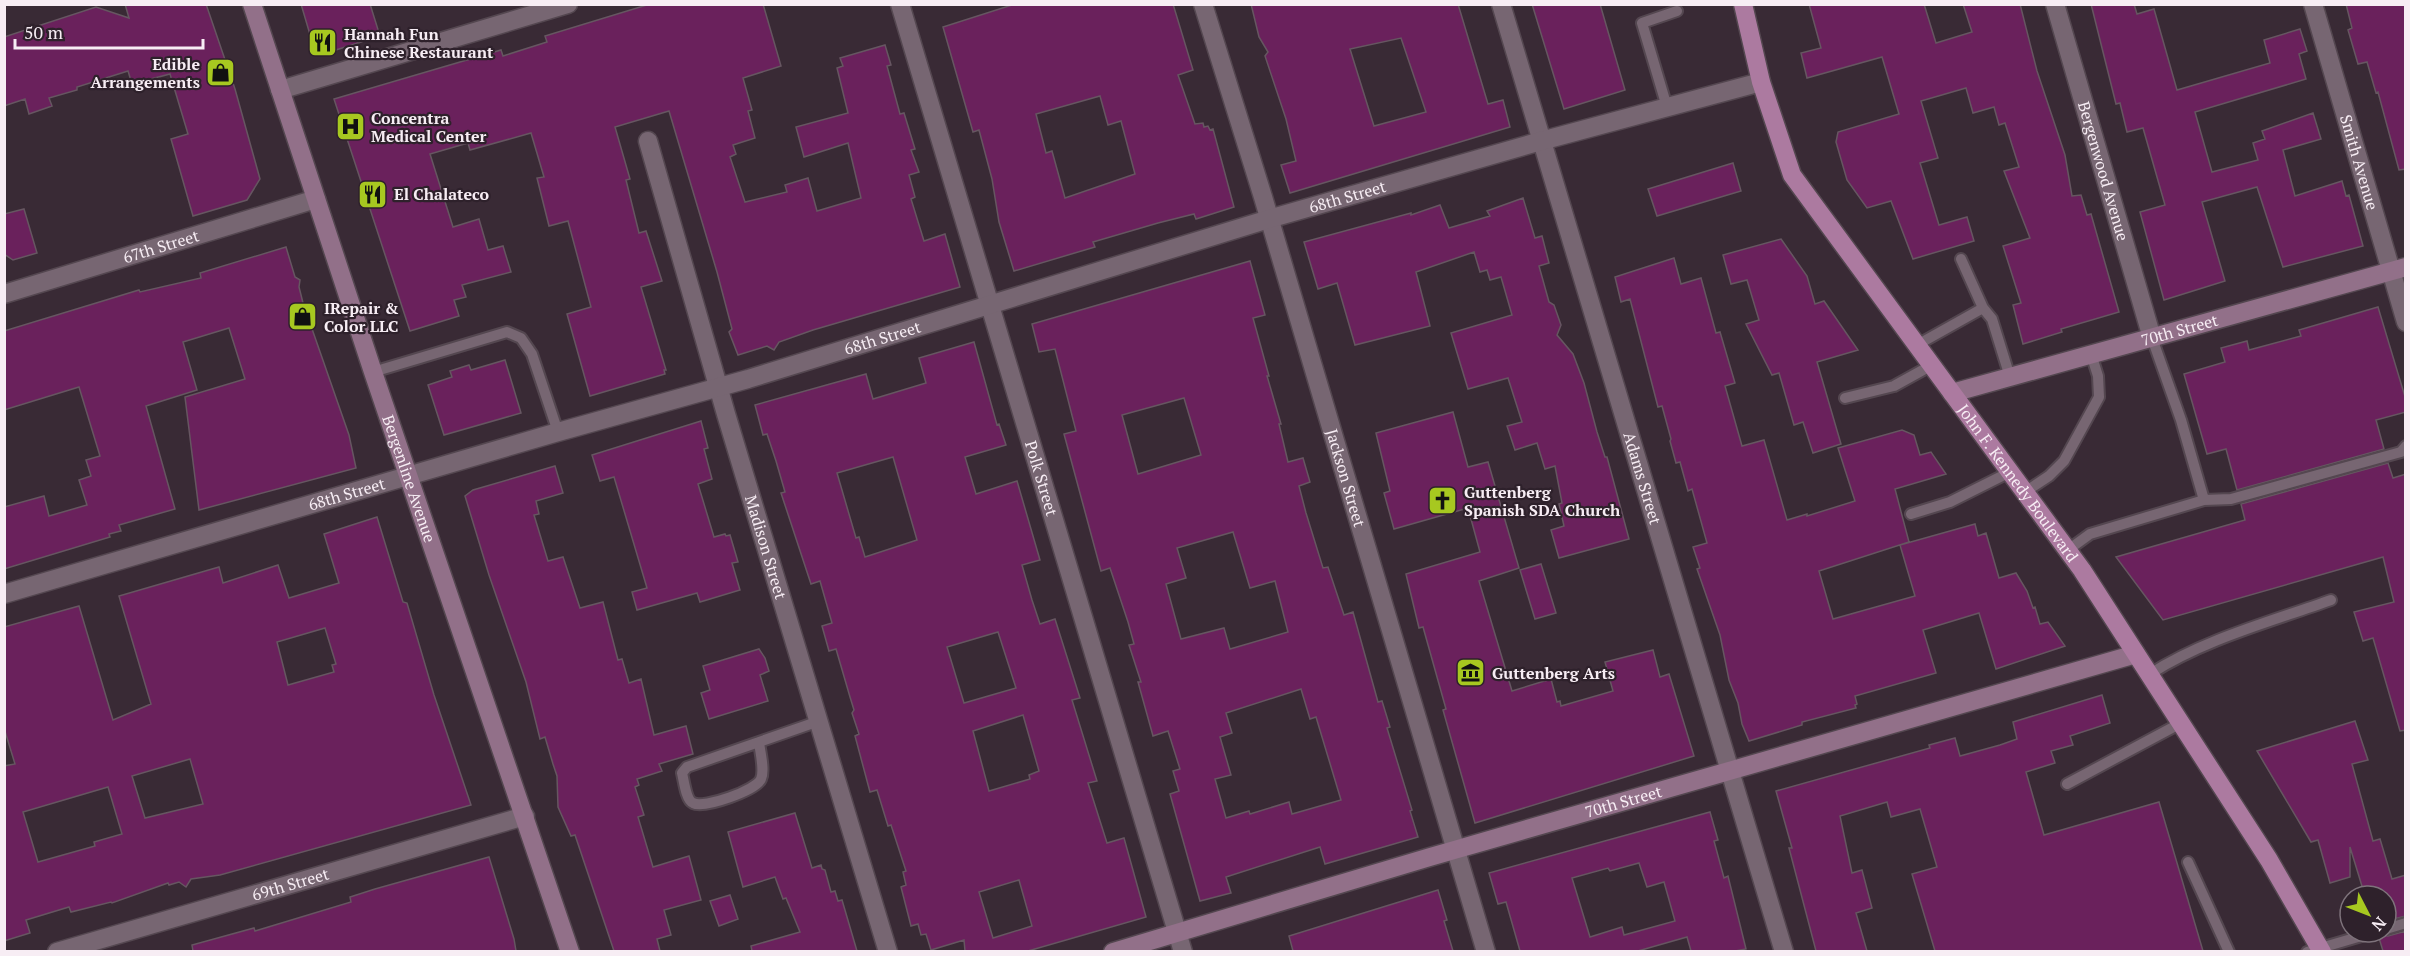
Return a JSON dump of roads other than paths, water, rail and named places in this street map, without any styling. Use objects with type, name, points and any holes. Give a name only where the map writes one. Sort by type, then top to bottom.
[{"type":"main road","name":"John F. Kennedy Boulevard","points":[[1743,4],[1761,82],[1792,175],[2068,550],[2269,860],[2316,950]]},
{"type":"street","name":"Bergenline Avenue","points":[[252,4],[373,372],[570,951]]},
{"type":"street","points":[[280,90],[568,4]]},
{"type":"street","name":"Polk Street","points":[[900,4],[988,306],[1183,951]]},
{"type":"street","name":"Jackson Street","points":[[1203,4],[1486,951]]},
{"type":"street","name":"Adams Street","points":[[1501,4],[1784,951]]},
{"type":"street","name":"Bergenwood Avenue","points":[[2055,4],[2152,338]]},
{"type":"street","name":"Smith Avenue","points":[[2313,4],[2398,269],[2406,322]]},
{"type":"street","name":"68th Street","points":[[4,594],[719,386],[1269,219],[1542,141],[1761,82]]},
{"type":"street","name":"Madison Street","points":[[648,141],[888,951]]},
{"type":"street","name":"67th Street","points":[[4,294],[316,199]]},
{"type":"street","name":"70th Street","points":[[1952,393],[2398,269]]},
{"type":"street","name":"70th Street","points":[[1113,951],[1455,849],[2136,654]]},
{"type":"street","name":"69th Street","points":[[57,951],[525,816]]},
{"type":"lane","points":[[1667,107],[1642,23],[1677,11]]},
{"type":"lane","points":[[1961,259],[1983,308],[1992,319],[2010,377]]},
{"type":"lane","points":[[1917,345],[1983,308]]},
{"type":"lane","points":[[373,372],[507,332],[521,338],[532,354],[558,432]]},
{"type":"lane","points":[[2152,338],[2181,420],[2204,500]]},
{"type":"lane","points":[[2025,492],[2049,476],[2064,461],[2099,397],[2098,375],[2091,354]]},
{"type":"lane","points":[[1845,398],[1894,386],[1932,365]]},
{"type":"lane","points":[[2068,550],[2090,534],[2204,500],[2231,499],[2401,452],[2406,446]]},
{"type":"lane","points":[[1911,514],[1950,502],[2010,472]]},
{"type":"lane","points":[[2150,674],[2174,659],[2211,642],[2331,600]]},
{"type":"lane","points":[[759,742],[762,777],[752,789],[706,804],[695,804],[690,801],[682,773],[687,767],[819,721]]},
{"type":"lane","points":[[2067,784],[2181,723]]},
{"type":"lane","points":[[2188,862],[2229,951]]},
{"type":"lane","points":[[2316,950],[2338,943]]},
{"type":"place","name":"Hannah Fun Chinese Restaurant","points":[[323,43]]},
{"type":"place","name":"Edible Arrangements","points":[[221,73]]},
{"type":"place","name":"Concentra Medical Center","points":[[350,127]]},
{"type":"place","name":"El Chalateco","points":[[373,194]]},
{"type":"place","name":"IRepair & Color LLC","points":[[303,317]]},
{"type":"place","name":"Guttenberg Spanish SDA Church","points":[[1443,501]]},
{"type":"place","name":"Guttenberg Arts","points":[[1471,673]]}]
